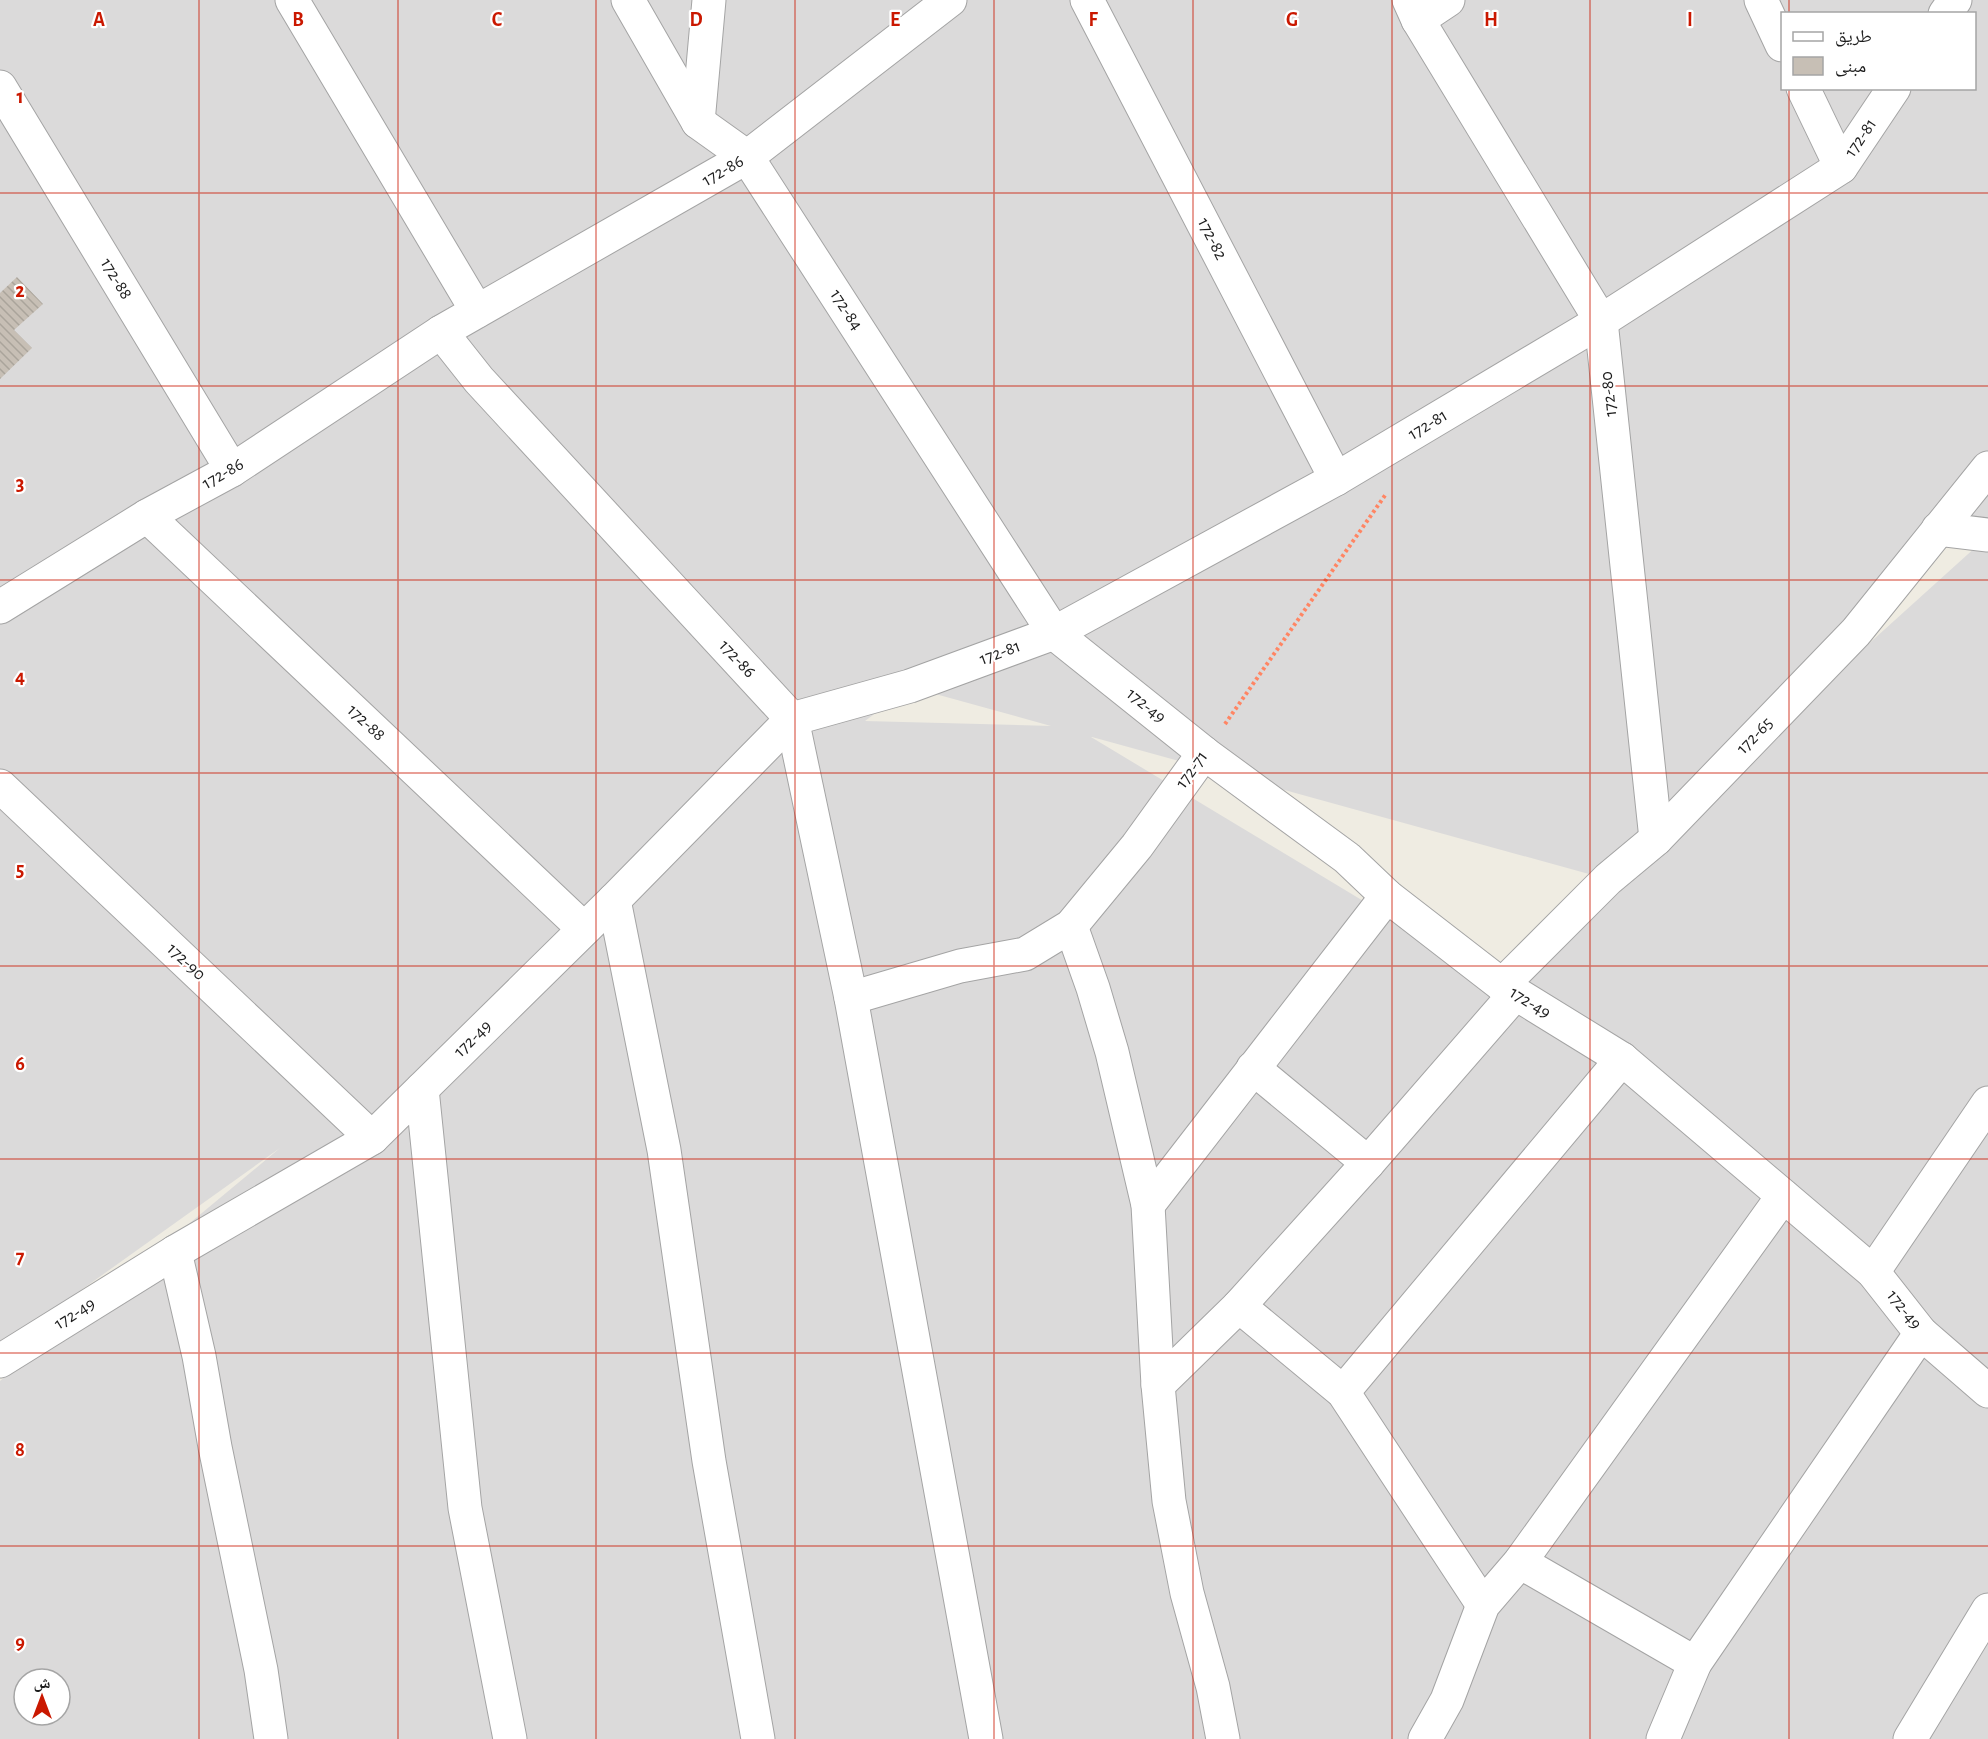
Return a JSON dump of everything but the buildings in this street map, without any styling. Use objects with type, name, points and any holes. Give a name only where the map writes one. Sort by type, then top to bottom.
[{"type":"street","points":[[292,0],[477,311]]},
{"type":"street","name":"172-84","points":[[628,0],[698,122],[747,157],[1054,633]]},
{"type":"street","points":[[698,122],[709,0]]},
{"type":"street","name":"172-86","points":[[0,607],[147,516],[232,470],[441,332],[747,157],[950,0]]},
{"type":"street","name":"172-82","points":[[1087,0],[1336,479]]},
{"type":"street","points":[[1414,10],[1448,0]]},
{"type":"street","points":[[1761,0],[1781,43]]},
{"type":"street","name":"172-80","points":[[1414,10],[1601,321],[1656,839]]},
{"type":"street","name":"172-88","points":[[0,87],[232,470]]},
{"type":"street","points":[[1804,90],[1841,167]]},
{"type":"street","name":"172-81","points":[[792,718],[910,686],[1054,633],[1336,479],[1601,321],[1841,167],[1893,90]]},
{"type":"street","name":"172-86","points":[[441,332],[479,380],[792,718]]},
{"type":"street","name":"172-65","points":[[1158,1385],[1239,1306],[1368,1163],[1508,989],[1608,879],[1656,839],[1856,632],[1988,468]]},
{"type":"street","name":"172-88","points":[[147,516],[584,929]]},
{"type":"street","points":[[1938,530],[1988,535]]},
{"type":"street","name":"172-49","points":[[1054,633],[1204,753],[1347,858],[1387,896],[1508,989],[1622,1059],[1873,1272],[1921,1333],[1988,1391]]},
{"type":"street","points":[[792,718],[851,998],[986,1739]]},
{"type":"street","name":"172-49","points":[[0,1361],[175,1252],[372,1138],[614,900],[792,718]]},
{"type":"street","name":"172-71","points":[[851,998],[960,966],[1025,954],[1071,926],[1137,846],[1204,753]]},
{"type":"street","name":"172-90","points":[[0,786],[372,1138]]},
{"type":"street","points":[[1148,1205],[1387,896]]},
{"type":"street","points":[[614,900],[664,1150],[709,1461],[758,1739]]},
{"type":"street","points":[[1071,926],[1094,988],[1112,1052],[1148,1205],[1158,1385],[1169,1501],[1187,1593],[1213,1687],[1222,1739]]},
{"type":"street","points":[[1343,1392],[1622,1059]]},
{"type":"street","points":[[1253,1068],[1368,1163]]},
{"type":"street","points":[[422,1089],[465,1508],[510,1739]]},
{"type":"street","points":[[1873,1272],[1988,1103]]},
{"type":"street","points":[[1425,1739],[1447,1700],[1483,1605],[1520,1562],[1783,1196]]},
{"type":"street","points":[[175,1252],[193,1324],[215,1447],[261,1670],[271,1739]]},
{"type":"street","points":[[1239,1306],[1343,1392],[1483,1605]]},
{"type":"street","points":[[1663,1739],[1695,1663],[1921,1333]]},
{"type":"street","points":[[1520,1562],[1695,1663]]},
{"type":"street","points":[[1910,1739],[1988,1610]]},
{"type":"path","name":"172-71","points":[[1204,753],[1393,485]]},
{"type":"shaded area","points":[[0,0],[1988,0],[1988,532],[1938,530],[1616,872],[1988,536],[1988,1739],[0,1739],[0,1381],[280,1148],[0,1348]],"holes":[[[910,687],[1051,726],[865,721]],[[1092,737],[1607,879],[1501,984]]]}]
